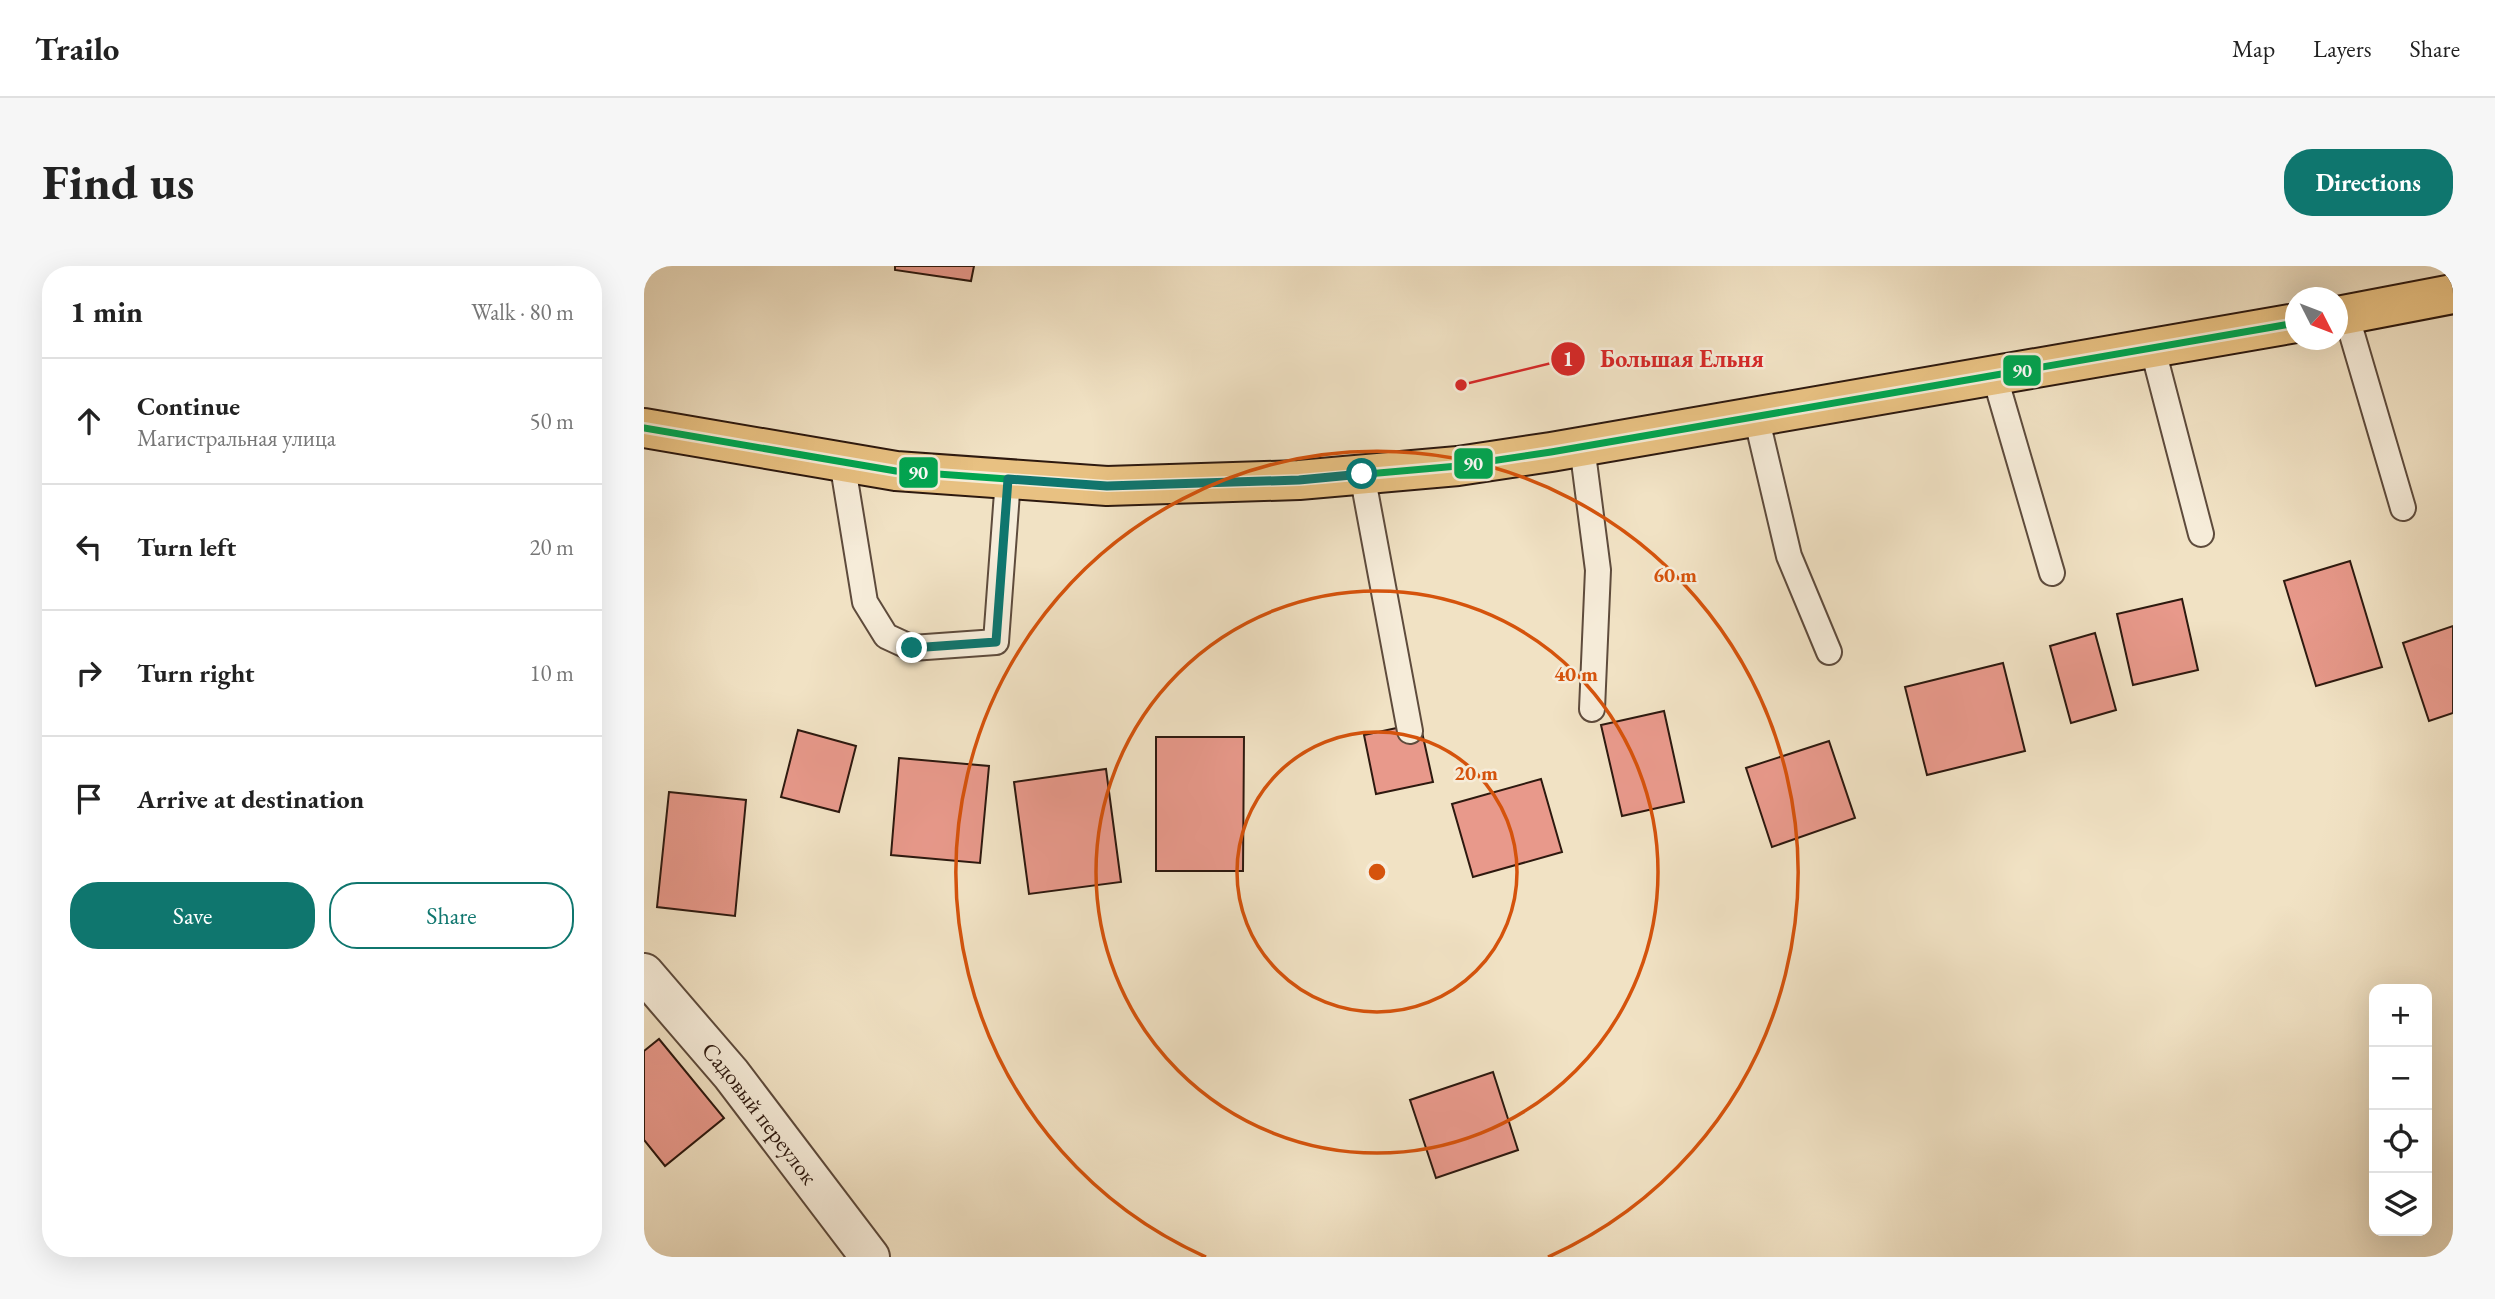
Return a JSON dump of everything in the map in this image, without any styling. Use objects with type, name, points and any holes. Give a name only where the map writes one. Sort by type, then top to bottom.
[{"type":"main road","points":[[2348,314],[2453,294]]},
{"type":"main road","points":[[644,428],[897,471],[1107,486],[1299,480],[1458,466],[2285,325]]},
{"type":"street","name":"Садовый переулок","points":[[644,973],[731,1074],[870,1257]]},
{"type":"lane","points":[[2348,334],[2403,508]]},
{"type":"lane","points":[[2152,346],[2201,534]]},
{"type":"lane","points":[[1994,374],[2052,573]]},
{"type":"lane","points":[[1756,416],[1789,556],[1829,652]]},
{"type":"lane","points":[[1582,446],[1598,570],[1592,709]]},
{"type":"lane","points":[[842,461],[865,602],[886,636],[912,648],[996,642],[1008,479]]},
{"type":"lane","points":[[1362,474],[1410,731]]},
{"type":"building","points":[[895,266],[974,266],[971,281],[895,270]]},
{"type":"building","points":[[2350,561],[2382,667],[2316,686],[2284,581]]},
{"type":"building","points":[[2182,599],[2198,670],[2133,685],[2117,614]]},
{"type":"building","points":[[2453,626],[2453,713],[2429,721],[2403,643]]},
{"type":"building","points":[[2095,633],[2116,710],[2071,723],[2050,646]]},
{"type":"building","points":[[2003,663],[2025,751],[1927,775],[1905,687]]},
{"type":"building","points":[[1664,711],[1684,802],[1622,816],[1601,725]]},
{"type":"building","points":[[1420,723],[1433,782],[1376,794],[1364,735]]},
{"type":"building","points":[[798,730],[856,746],[839,812],[781,797]]},
{"type":"building","points":[[1156,737],[1244,737],[1243,871],[1156,871]]},
{"type":"building","points":[[1829,741],[1855,818],[1772,847],[1746,768]]},
{"type":"building","points":[[899,758],[989,766],[980,863],[891,855]]},
{"type":"building","points":[[1106,769],[1121,882],[1029,894],[1014,782]]},
{"type":"building","points":[[1541,779],[1562,852],[1473,877],[1452,804]]},
{"type":"building","points":[[669,792],[746,800],[735,916],[657,907]]},
{"type":"building","points":[[659,1039],[724,1118],[665,1166],[644,1140],[644,1051]]},
{"type":"building","points":[[1493,1072],[1518,1150],[1436,1178],[1410,1100]]},
{"type":"transit line","name":"90","points":[[644,428],[896,471],[1107,486],[1299,480],[1458,466],[1551,452],[2285,325]]},
{"type":"place","name":"Большая Ельня","points":[[1461,385]]},
{"type":"route","points":[[912,648],[996,642],[1008,479],[1107,486],[1299,480],[1362,474]]}]
